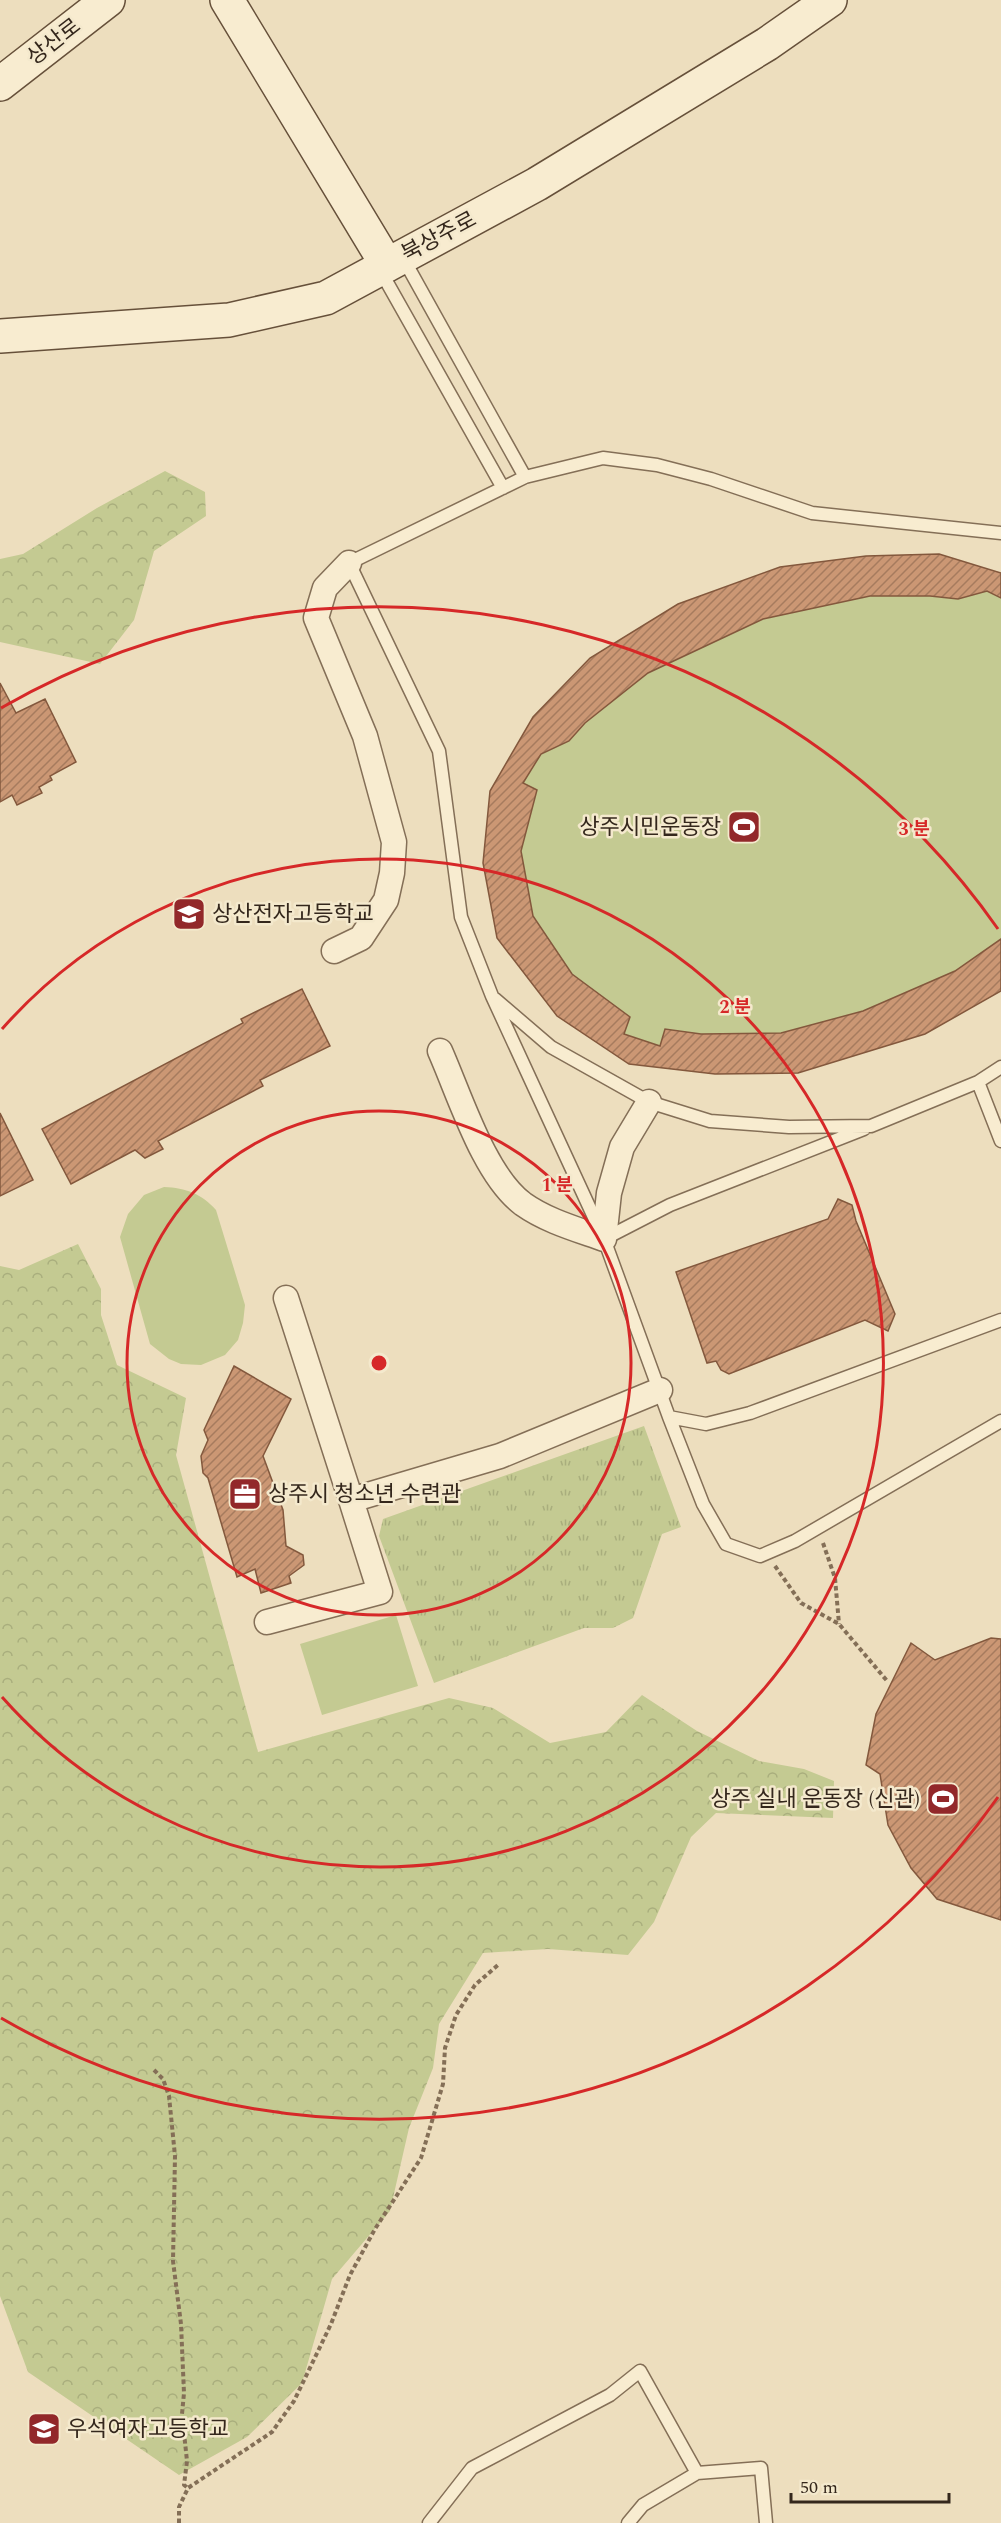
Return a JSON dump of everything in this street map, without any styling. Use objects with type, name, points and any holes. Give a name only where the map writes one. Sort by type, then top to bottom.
[{"type":"street","name":"상산로","points":[[0,84],[108,0]]},
{"type":"street","points":[[227,0],[390,264]]},
{"type":"street","name":"북상주로","points":[[0,336],[229,320],[326,298],[547,178],[767,44],[830,0]]},
{"type":"street","points":[[334,951],[361,938],[386,900],[392,873],[394,842],[365,736],[316,618],[325,588],[349,563]]},
{"type":"street","points":[[441,1051],[486,1157],[507,1191],[547,1218],[604,1239],[609,1193],[622,1147],[649,1102]]},
{"type":"street","points":[[267,1622],[380,1592],[286,1298]]},
{"type":"street","points":[[351,1500],[500,1456],[660,1390]]},
{"type":"lane","points":[[390,264],[525,477]]},
{"type":"lane","points":[[390,264],[503,488]]},
{"type":"lane","points":[[1001,533],[812,513],[711,479],[657,465],[603,458],[525,477],[349,563],[438,751],[461,917],[492,996],[604,1239],[669,1417],[704,1504],[726,1544],[760,1556],[795,1541],[1001,1421]]},
{"type":"lane","points":[[492,996],[551,1047],[649,1102],[710,1120],[789,1126],[871,1126]]},
{"type":"lane","points":[[604,1239],[670,1204],[978,1082],[1001,1066]]},
{"type":"lane","points":[[978,1082],[1001,1141]]},
{"type":"lane","points":[[669,1417],[706,1424],[750,1413],[1001,1320]]},
{"type":"lane","points":[[429,2523],[472,2468],[610,2395],[640,2371],[697,2473]]},
{"type":"lane","points":[[628,2523],[643,2505],[697,2473],[761,2469],[766,2523]]},
{"type":"path","points":[[817,1528],[835,1578],[839,1624]]},
{"type":"path","points":[[767,1553],[801,1603],[839,1624],[888,1682]]},
{"type":"path","points":[[179,2523],[179,2508],[188,2488],[272,2432],[294,2402],[331,2324],[350,2275],[375,2229],[421,2158],[443,2084],[445,2048],[456,2015],[475,1985],[498,1965]]},
{"type":"path","points":[[154,2070],[163,2079],[169,2096],[175,2156],[173,2261],[181,2324],[184,2393],[182,2414],[187,2461],[184,2485],[188,2488]]},
{"type":"green space","points":[[165,471],[205,492],[206,516],[154,551],[134,620],[100,664],[0,642],[0,559],[23,554],[97,508]]},
{"type":"green space","name":"상주시민운동장","points":[[939,554],[1001,573],[1001,991],[925,1034],[798,1073],[715,1074],[629,1064],[557,1016],[497,938],[490,791],[533,717],[590,658],[678,604],[780,567],[866,556]]},
{"type":"green space","points":[[164,1187],[193,1193],[216,1210],[245,1305],[238,1340],[225,1355],[201,1365],[181,1364],[169,1359],[150,1344],[120,1237],[128,1214],[144,1195]]},
{"type":"green space","points":[[78,1244],[101,1289],[101,1315],[117,1365],[186,1398],[176,1455],[258,1752],[449,1698],[493,1708],[550,1743],[606,1732],[642,1695],[697,1731],[759,1761],[804,1769],[834,1781],[833,1818],[716,1813],[691,1837],[654,1922],[628,1955],[548,1949],[483,1953],[439,2024],[433,2068],[409,2128],[390,2211],[332,2279],[302,2383],[247,2437],[179,2475],[28,2372],[0,2296],[0,1266],[19,1270]]},
{"type":"green space","points":[[644,1426],[681,1527],[662,1534],[633,1618],[613,1628],[584,1628],[434,1683],[379,1536],[383,1519]]},
{"type":"green space","points":[[396,1615],[418,1686],[322,1715],[300,1644]]},
{"type":"building","points":[[939,554],[1001,573],[1001,598],[987,591],[958,599],[930,596],[870,596],[763,619],[648,673],[585,723],[569,741],[541,754],[523,783],[537,790],[521,851],[533,916],[572,974],[630,1017],[624,1034],[660,1046],[665,1029],[701,1034],[781,1033],[863,1011],[955,971],[1001,939],[1001,991],[925,1034],[798,1073],[715,1074],[629,1064],[557,1016],[497,938],[483,863],[490,791],[533,717],[590,658],[678,604],[780,567],[866,556]]},
{"type":"building","points":[[0,683],[16,713],[45,699],[76,762],[50,776],[52,780],[39,787],[42,793],[17,805],[12,795],[0,802]]},
{"type":"building","points":[[302,989],[330,1046],[260,1080],[263,1086],[158,1141],[163,1149],[145,1158],[135,1150],[71,1184],[42,1129],[243,1023],[241,1019]]},
{"type":"building","points":[[0,1113],[33,1180],[0,1196]]},
{"type":"building","points":[[838,1199],[852,1205],[856,1221],[895,1314],[888,1331],[865,1320],[729,1374],[721,1370],[716,1361],[707,1363],[676,1272],[828,1219]]},
{"type":"building","name":"상주시 청소년 수련관","points":[[234,1366],[291,1399],[263,1456],[283,1510],[286,1546],[303,1555],[304,1565],[289,1576],[291,1583],[261,1593],[255,1569],[237,1577],[208,1478],[203,1473],[201,1456],[208,1440],[204,1430]]},
{"type":"building","name":"상주 실내 운동장 (신관)","points":[[991,1638],[1001,1639],[1001,1920],[937,1899],[911,1868],[888,1825],[880,1774],[866,1765],[876,1714],[911,1643],[935,1660]]},
{"type":"place","name":"상주시민운동장","points":[[744,827]]},
{"type":"place","name":"상산전자고등학교","points":[[189,914]]},
{"type":"place","name":"상주시 청소년 수련관","points":[[245,1494]]},
{"type":"place","name":"상주 실내 운동장 (신관)","points":[[943,1799]]},
{"type":"place","name":"우석여자고등학교","points":[[44,2429]]}]
